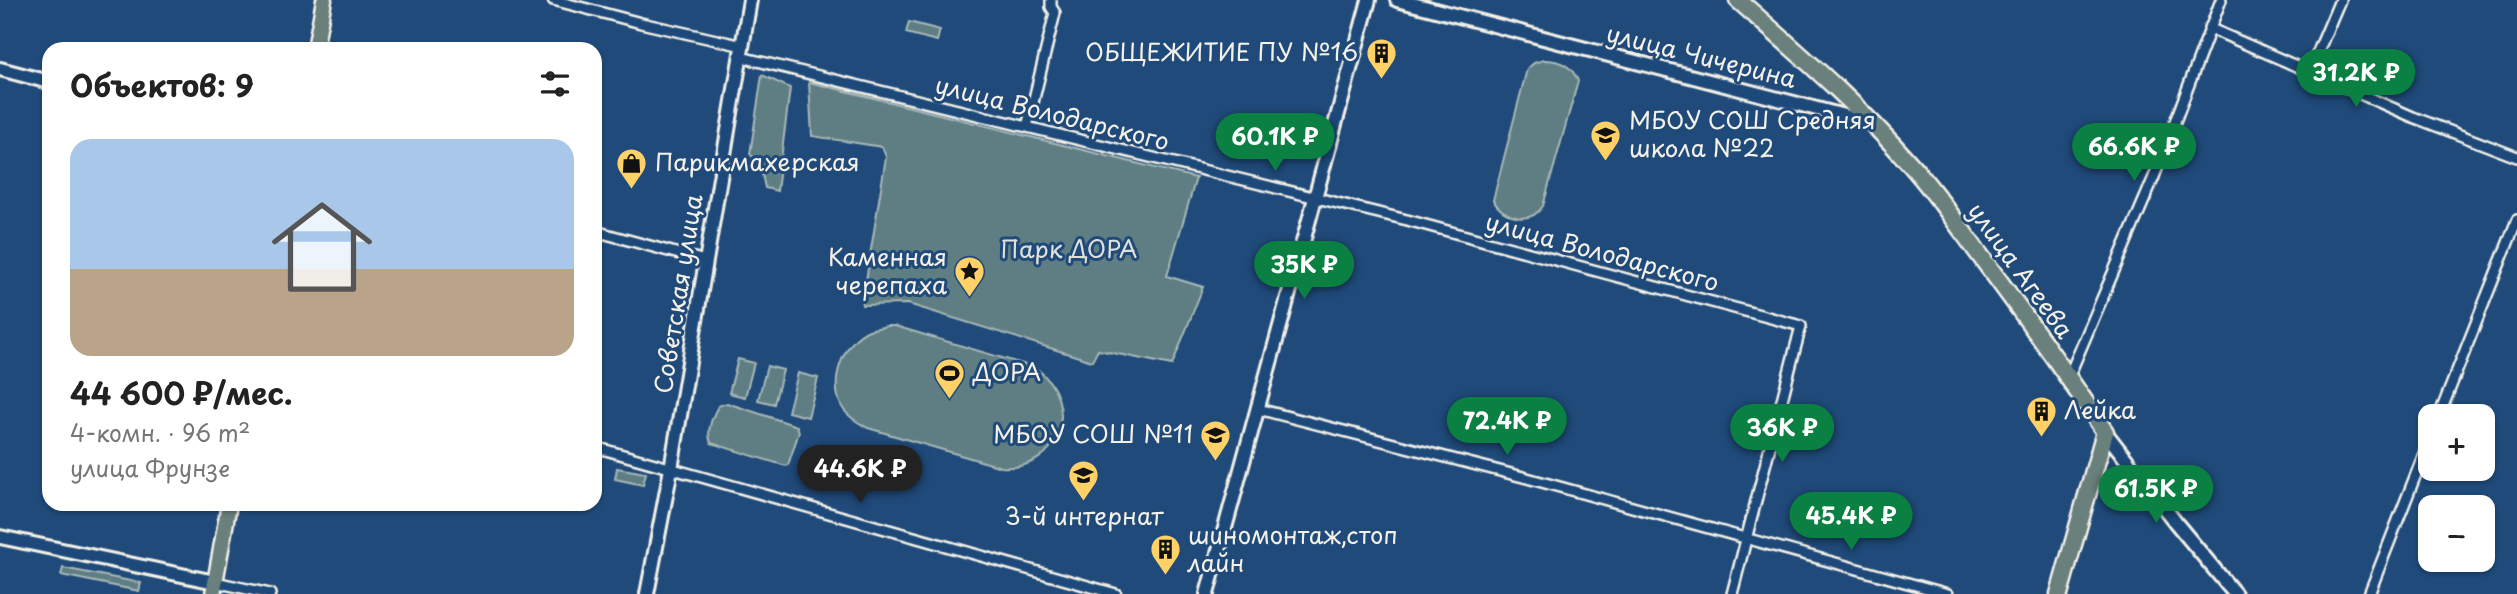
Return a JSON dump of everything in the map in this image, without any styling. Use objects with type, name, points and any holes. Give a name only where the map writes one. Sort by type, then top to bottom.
[{"type":"highway","name":"улица Агеева","points":[[1738,0],[1812,65],[1912,166],[2069,376],[2105,432]]},
{"type":"highway","points":[[2059,594],[2105,432]]},
{"type":"main road","points":[[316,42],[324,0]]},
{"type":"main road","name":"Советская улица","points":[[647,594],[671,469],[750,0]]},
{"type":"main road","points":[[1207,594],[1369,0]]},
{"type":"main road","name":"улица Чичерина","points":[[1397,0],[1872,123]]},
{"type":"main road","points":[[0,69],[42,80]]},
{"type":"main road","name":"улица Агеева","points":[[2105,432],[2175,523],[2235,594]]},
{"type":"main road","points":[[0,537],[214,588],[228,511]]},
{"type":"street","name":"улица Володарского","points":[[553,0],[1027,127],[1407,220],[1801,327],[1748,540]]},
{"type":"street","points":[[1027,127],[1055,13],[1051,0]]},
{"type":"street","points":[[2069,376],[2154,177],[2221,0]]},
{"type":"street","points":[[2309,73],[2340,0]]},
{"type":"street","points":[[2209,28],[2413,117],[2517,157]]},
{"type":"street","points":[[2444,404],[2517,220]]},
{"type":"street","points":[[602,233],[705,261]]},
{"type":"street","points":[[1258,409],[1527,478],[1948,594]]},
{"type":"street","points":[[602,449],[1116,594]]},
{"type":"street","points":[[2369,594],[2418,469]]},
{"type":"street","points":[[1732,594],[1748,540]]},
{"type":"street","points":[[214,588],[270,594]]},
{"type":"green space","points":[[909,22],[940,30],[937,41],[906,33]]},
{"type":"green space","points":[[1544,60],[1564,64],[1578,81],[1543,206],[1531,216],[1517,217],[1503,211],[1493,200],[1527,69]]},
{"type":"green space","points":[[762,75],[790,88],[777,191],[765,188],[760,165],[750,154]]},
{"type":"green space","name":"Парк ДОРА","points":[[809,82],[1196,178],[1167,276],[1203,287],[1172,365],[1098,350],[1092,361],[908,304],[862,305],[886,157],[882,147],[812,136]]},
{"type":"green space","name":"ДОРА","points":[[886,326],[895,326],[1036,368],[1050,383],[1058,399],[1061,416],[1051,447],[1038,459],[1022,466],[1001,467],[868,428],[854,419],[844,411],[838,397],[840,363],[860,335]]},
{"type":"green space","points":[[738,359],[754,363],[745,397],[729,393]]},
{"type":"green space","points":[[767,366],[783,370],[774,404],[758,400]]},
{"type":"green space","points":[[798,373],[818,378],[808,417],[788,412]]},
{"type":"green space","points":[[727,403],[797,426],[799,432],[788,465],[711,443],[709,429],[714,415],[718,406]]},
{"type":"green space","points":[[617,468],[646,473],[643,485],[615,479]]},
{"type":"green space","points":[[63,568],[141,583],[139,591],[61,575]]},
{"type":"place","name":"ОБЩЕЖИТИЕ ПУ №16","points":[[1381,80]]},
{"type":"place","name":"МБОУ СОШ Средняя школа №22","points":[[1606,162]]},
{"type":"place","name":"Парикмахерская","points":[[632,190]]},
{"type":"place","name":"Каменная черепаха","points":[[970,299]]},
{"type":"place","name":"ДОРА","points":[[950,400]]},
{"type":"place","name":"Лейка","points":[[2041,438]]},
{"type":"place","name":"МБОУ СОШ №11","points":[[1216,462]]},
{"type":"place","name":"3-й интернат","points":[[1084,502]]},
{"type":"place","name":"шиномонтаж,стоп лайн","points":[[1165,577]]}]
